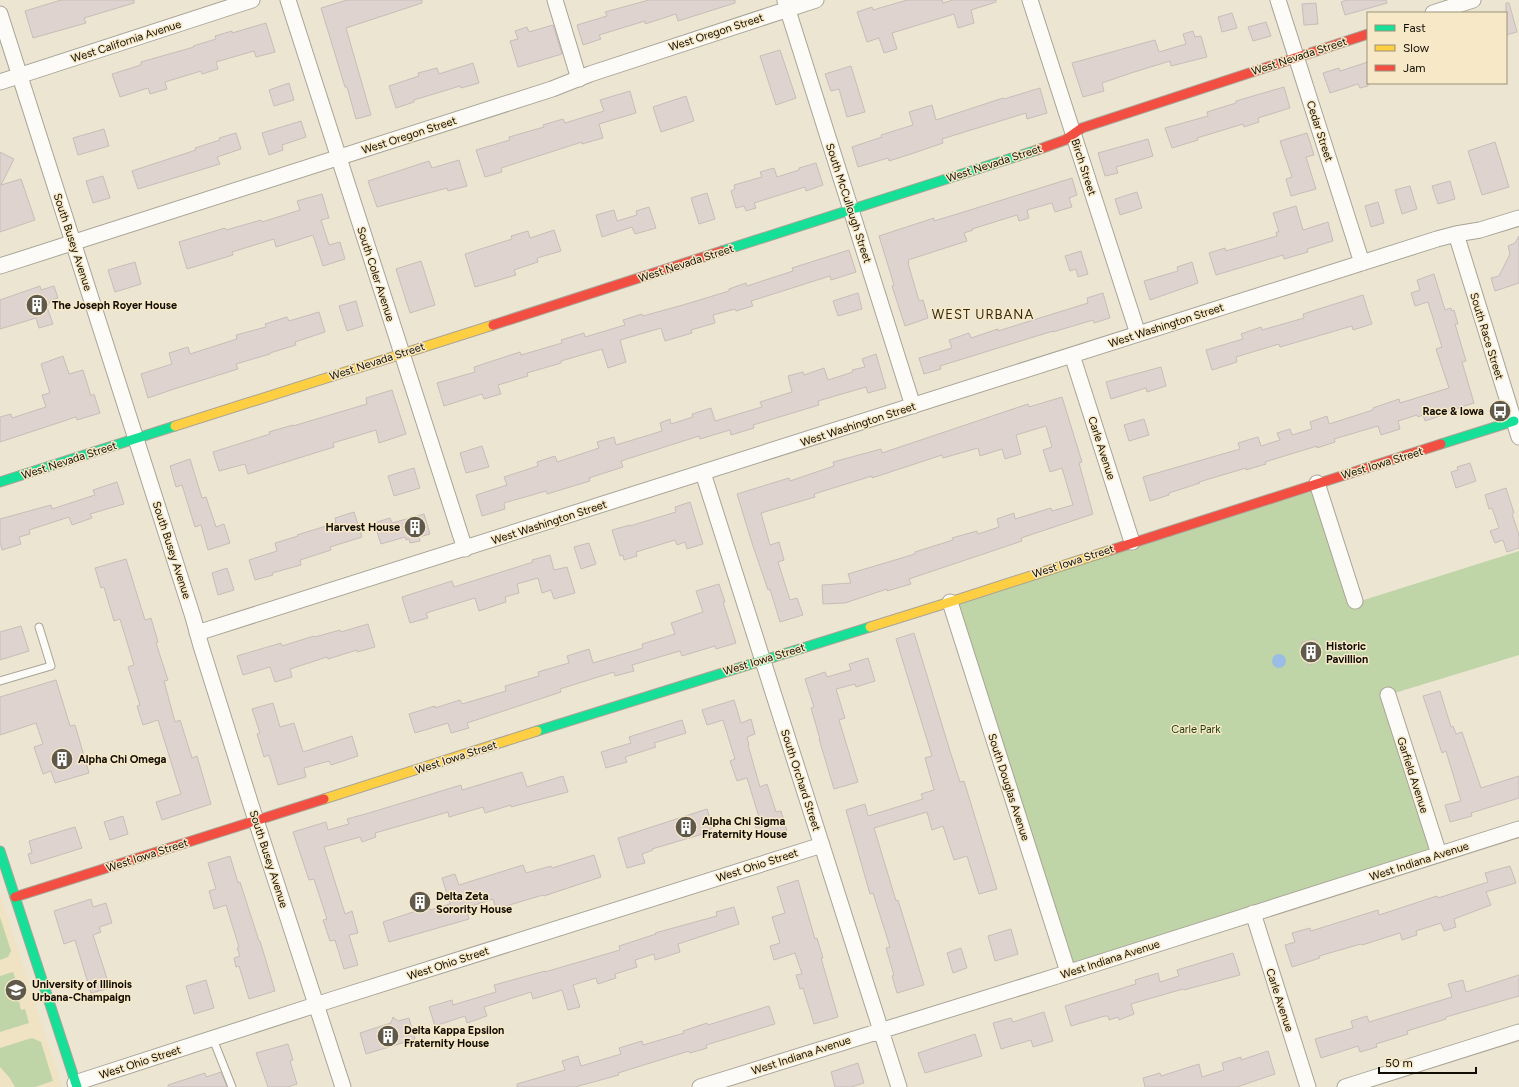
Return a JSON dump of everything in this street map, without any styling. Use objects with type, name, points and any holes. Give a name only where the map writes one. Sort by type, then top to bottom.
[{"type":"street","name":"West California Avenue","points":[[0,82],[252,0]]},
{"type":"street","name":"South Coler Avenue","points":[[288,0],[464,549]]},
{"type":"street","points":[[555,0],[579,79]]},
{"type":"street","name":"West Oregon Street","points":[[0,266],[552,89],[786,5],[816,0]]},
{"type":"street","name":"Birch Street","points":[[1030,0],[1138,334]]},
{"type":"street","name":"Cedar Street","points":[[1278,0],[1362,263]]},
{"type":"street","points":[[1436,12],[1473,0]]},
{"type":"street","name":"South McCullough Street","points":[[786,5],[913,406]]},
{"type":"street","name":"South Busey Avenue","points":[[0,14],[4,40],[20,76],[193,617],[256,820],[343,1087]]},
{"type":"street","name":"West Nevada Street","points":[[0,482],[1023,155],[1065,140],[1082,128],[1367,34]]},
{"type":"street","name":"West Washington Street","points":[[197,633],[1362,263],[1456,234],[1480,230],[1519,218]]},
{"type":"street","name":"South Race Street","points":[[1456,234],[1519,438]]},
{"type":"street","name":"Carle Avenue","points":[[1072,355],[1132,542]]},
{"type":"street","name":"West Iowa Street","points":[[15,897],[762,660],[950,602],[1132,542],[1514,421]]},
{"type":"street","name":"South Orchard Street","points":[[703,473],[900,1087]]},
{"type":"street","points":[[1317,483],[1355,601]]},
{"type":"street","name":"South Douglas Avenue","points":[[950,602],[1068,972]]},
{"type":"street","name":"Garfield Avenue","points":[[1388,695],[1439,854]]},
{"type":"street","name":"West Indiana Avenue","points":[[700,1087],[1068,972],[1519,828]]},
{"type":"street","name":"West Ohio Street","points":[[76,1085],[213,1038],[822,845]]},
{"type":"street","points":[[0,851],[51,1012],[76,1085]]},
{"type":"street","name":"Carle Avenue","points":[[1253,913],[1308,1087]]},
{"type":"street","points":[[1345,1087],[1519,1032]]},
{"type":"lane","points":[[0,681],[51,666],[39,627]]},
{"type":"lane","points":[[213,1038],[225,1065],[232,1087]]},
{"type":"shaded area","name":"University of Illinois Urbana-Champaign","points":[[0,894],[62,1087],[0,1087]]},
{"type":"green space","name":"Carle Park","points":[[1313,491],[1348,605],[1519,551],[1519,655],[1388,695],[1439,854],[1068,972],[950,602]]},
{"type":"green space","points":[[0,917],[11,951],[8,957],[0,960]]},
{"type":"green space","points":[[13,972],[22,1000],[19,1001],[21,1010],[25,1009],[29,1023],[0,1032],[0,976]]},
{"type":"green space","points":[[32,1038],[41,1042],[53,1081],[35,1087],[15,1087],[0,1067],[0,1048]]},
{"type":"water","points":[[1276,654],[1282,654],[1286,658],[1286,664],[1282,668],[1276,668],[1272,664],[1272,658]]},
{"type":"building","points":[[61,0],[134,0],[134,3],[84,18],[86,23],[33,38],[25,11]]},
{"type":"building","points":[[347,0],[422,0],[422,3],[346,28],[371,115],[356,119],[321,8]]},
{"type":"building","points":[[649,0],[735,0],[735,3],[678,21],[676,14],[645,24],[645,21],[599,35],[601,39],[583,45],[577,25],[607,16],[605,12]]},
{"type":"building","points":[[907,0],[942,0],[943,3],[953,0],[996,0],[996,2],[971,10],[974,23],[958,28],[954,14],[892,33],[897,49],[884,53],[879,38],[867,42],[857,12],[872,7],[873,10]]},
{"type":"building","points":[[1346,0],[1386,0],[1387,3],[1345,15],[1341,2]]},
{"type":"building","points":[[1316,3],[1318,24],[1304,25],[1302,4]]},
{"type":"building","points":[[1506,3],[1509,3],[1517,32],[1507,35]]},
{"type":"building","points":[[1232,13],[1237,28],[1222,32],[1218,17]]},
{"type":"building","points":[[1266,22],[1271,36],[1253,41],[1248,27]]},
{"type":"building","points":[[266,23],[275,52],[256,57],[254,51],[216,62],[218,69],[202,74],[201,71],[165,82],[167,89],[150,94],[148,88],[120,97],[112,74],[141,65],[141,62],[216,39],[215,36],[232,31],[232,33]]},
{"type":"building","points":[[553,25],[562,54],[518,67],[510,41],[518,39],[515,31],[527,27],[529,32]]},
{"type":"building","points":[[1193,31],[1195,37],[1201,36],[1207,57],[1171,66],[1170,61],[1131,73],[1102,83],[1104,91],[1083,97],[1072,63],[1155,40],[1159,52],[1186,44],[1183,34]]},
{"type":"building","points":[[780,50],[796,98],[776,105],[760,56]]},
{"type":"building","points":[[1367,62],[1368,86],[1360,88],[1358,84],[1330,93],[1323,73],[1339,68],[1340,71]]},
{"type":"building","points":[[473,63],[479,83],[461,88],[460,86],[414,100],[414,102],[396,108],[389,86],[419,76],[418,73],[437,68],[439,74]]},
{"type":"building","points":[[851,66],[865,112],[847,117],[839,89],[831,91],[825,74]]},
{"type":"building","points":[[289,83],[294,100],[274,106],[269,90]]},
{"type":"building","points":[[1284,87],[1290,108],[1258,118],[1259,122],[1244,127],[1243,124],[1197,138],[1198,140],[1172,148],[1165,128],[1208,116],[1207,112],[1236,103],[1236,101]]},
{"type":"building","points":[[1040,88],[1047,113],[1027,119],[1026,113],[942,139],[943,143],[911,154],[889,161],[888,158],[858,167],[852,147],[882,137],[881,135],[913,125],[909,112],[932,105],[936,120],[1003,98],[1004,99]]},
{"type":"building","points":[[630,91],[636,113],[599,124],[603,138],[582,144],[582,142],[501,168],[502,172],[485,177],[476,150],[510,140],[509,137],[544,127],[543,125],[563,119],[565,123],[604,111],[600,100]]},
{"type":"building","points":[[686,96],[694,121],[661,132],[653,107]]},
{"type":"building","points":[[301,121],[306,137],[282,145],[283,150],[269,155],[262,133]]},
{"type":"building","points":[[104,129],[109,146],[78,155],[73,138]]},
{"type":"building","points":[[236,133],[241,149],[217,157],[220,164],[138,189],[132,171],[196,150],[195,148]]},
{"type":"building","points":[[1307,133],[1314,155],[1306,157],[1316,189],[1291,196],[1286,179],[1292,177],[1280,141]]},
{"type":"building","points":[[1148,139],[1153,156],[1116,167],[1118,173],[1105,176],[1098,153]]},
{"type":"building","points":[[1495,142],[1509,187],[1482,195],[1468,151]]},
{"type":"building","points":[[0,152],[14,159],[1,185],[21,179],[35,220],[0,232]]},
{"type":"building","points":[[459,160],[467,186],[448,191],[447,188],[377,207],[368,181],[429,161],[432,168]]},
{"type":"building","points":[[816,163],[823,185],[806,191],[805,187],[754,203],[756,208],[746,211],[744,206],[736,208],[731,191],[735,189],[734,185],[762,177],[760,172],[774,168],[777,177]]},
{"type":"building","points":[[103,176],[110,198],[93,203],[86,181]]},
{"type":"building","points":[[1072,178],[1077,195],[1069,198],[1072,207],[1055,212],[1052,203],[1027,210],[1029,218],[1019,221],[1017,215],[972,229],[973,230],[964,233],[967,241],[908,260],[919,301],[923,300],[928,318],[905,326],[892,286],[894,285],[879,236],[934,218],[934,221]]},
{"type":"building","points":[[1450,181],[1455,199],[1438,204],[1432,186]]},
{"type":"building","points":[[1410,186],[1417,209],[1402,214],[1395,190]]},
{"type":"building","points":[[1137,192],[1142,208],[1120,215],[1115,199]]},
{"type":"building","points":[[707,193],[715,219],[699,224],[691,198]]},
{"type":"building","points":[[322,194],[329,218],[321,220],[329,245],[340,242],[345,259],[323,266],[313,235],[276,247],[274,239],[232,252],[233,255],[187,269],[179,242],[225,228],[226,230],[261,220],[262,222],[300,210],[297,201]]},
{"type":"building","points":[[1378,202],[1384,223],[1371,227],[1365,206]]},
{"type":"building","points":[[1296,206],[1303,230],[1328,222],[1333,241],[1307,249],[1308,252],[1284,259],[1283,255],[1216,275],[1209,253],[1225,248],[1226,251],[1277,236],[1276,232],[1279,232],[1273,213]]},
{"type":"building","points":[[649,207],[656,228],[635,234],[632,227],[602,237],[596,215],[614,210],[617,221],[637,215],[636,211]]},
{"type":"building","points":[[554,230],[561,251],[537,258],[538,262],[514,270],[516,275],[475,287],[465,254],[512,239],[511,236],[528,231],[530,238]]},
{"type":"building","points":[[1519,236],[1519,283],[1495,291],[1491,278],[1499,276],[1510,254],[1508,246],[1515,243]]},
{"type":"building","points":[[849,250],[856,272],[831,280],[830,276],[751,301],[753,306],[713,315],[715,323],[691,330],[692,333],[665,341],[661,328],[620,340],[626,362],[608,368],[602,349],[561,361],[561,363],[527,373],[528,376],[498,385],[501,394],[484,399],[482,394],[444,406],[437,383],[475,372],[474,367],[520,352],[521,355],[562,343],[561,340],[584,333],[585,337],[625,325],[623,320],[642,314],[643,316],[683,305],[729,291],[729,289],[746,283],[747,286],[793,271],[792,268]]},
{"type":"building","points":[[1081,251],[1088,274],[1078,277],[1076,269],[1070,271],[1065,256]]},
{"type":"building","points":[[421,261],[435,305],[410,313],[396,269]]},
{"type":"building","points":[[135,262],[141,284],[115,292],[108,270]]},
{"type":"building","points":[[1192,262],[1198,283],[1150,300],[1144,281],[1178,271],[1177,267]]},
{"type":"building","points":[[1434,274],[1445,310],[1451,308],[1452,311],[1454,310],[1458,324],[1455,324],[1466,361],[1462,362],[1474,403],[1440,414],[1440,416],[1425,421],[1423,415],[1418,417],[1417,415],[1398,421],[1400,429],[1381,435],[1378,426],[1334,439],[1335,442],[1265,462],[1266,464],[1246,470],[1246,468],[1199,482],[1200,483],[1150,501],[1143,477],[1240,449],[1238,443],[1258,437],[1261,446],[1280,440],[1277,433],[1290,429],[1292,435],[1312,429],[1310,422],[1327,416],[1329,424],[1373,410],[1373,408],[1399,399],[1400,403],[1449,388],[1436,349],[1442,347],[1428,302],[1415,306],[1411,293],[1420,290],[1417,280]]},
{"type":"building","points":[[40,286],[41,290],[54,286],[58,298],[51,300],[47,307],[53,324],[39,328],[36,318],[0,329],[0,300]]},
{"type":"building","points":[[858,293],[862,309],[838,316],[833,301]]},
{"type":"building","points":[[1103,293],[1110,318],[1094,323],[1093,320],[1053,331],[940,366],[941,369],[924,374],[919,358],[952,348],[949,340],[969,333],[971,338],[998,329],[998,331],[1088,303],[1087,298]]},
{"type":"building","points":[[1363,295],[1372,324],[1353,330],[1352,326],[1280,347],[1279,344],[1236,357],[1237,362],[1212,370],[1206,350],[1243,339],[1241,334],[1261,327],[1262,330],[1304,318],[1303,314]]},
{"type":"building","points":[[356,301],[363,326],[347,331],[339,306]]},
{"type":"building","points":[[319,312],[325,332],[295,342],[296,345],[236,364],[238,369],[148,398],[141,374],[172,364],[169,353],[188,347],[190,354],[237,339],[236,335],[266,327],[265,324],[287,317],[289,321]]},
{"type":"building","points":[[876,354],[886,388],[868,393],[866,387],[818,401],[819,405],[753,425],[754,428],[731,435],[730,430],[700,439],[699,436],[621,461],[623,467],[589,478],[590,481],[547,494],[546,491],[504,503],[505,509],[482,516],[476,495],[507,485],[504,477],[538,466],[537,462],[555,456],[557,462],[599,448],[597,442],[614,437],[616,445],[662,431],[660,423],[670,419],[671,424],[693,417],[692,414],[711,408],[715,421],[762,407],[760,402],[792,392],[788,376],[803,372],[804,375],[824,368],[828,380],[853,372],[852,370],[865,367],[862,359]]},
{"type":"building","points":[[63,356],[69,374],[83,370],[91,396],[94,394],[100,413],[77,420],[76,417],[0,442],[0,417],[11,414],[12,418],[46,407],[42,395],[50,393],[41,364]]},
{"type":"building","points":[[1161,367],[1166,386],[1147,392],[1146,388],[1111,399],[1106,382]]},
{"type":"building","points":[[392,390],[406,434],[379,443],[376,430],[333,443],[334,447],[248,474],[245,464],[219,471],[213,452],[270,434],[269,432],[367,404],[366,398]]},
{"type":"building","points":[[1062,397],[1082,462],[1079,463],[1093,514],[1021,538],[1022,541],[909,579],[911,584],[887,591],[887,589],[845,603],[823,604],[822,585],[851,583],[848,574],[915,554],[915,552],[953,540],[952,538],[977,531],[978,534],[999,527],[997,519],[1014,513],[1015,519],[1051,508],[1052,511],[1073,505],[1062,468],[1050,472],[1043,450],[1052,447],[1046,426],[1016,435],[1021,454],[1005,459],[1002,449],[980,456],[978,448],[943,458],[942,455],[872,478],[872,476],[814,494],[815,497],[761,513],[770,545],[779,542],[784,560],[778,562],[790,600],[797,598],[803,615],[780,622],[770,589],[768,590],[752,543],[737,494],[789,478],[790,481],[834,466],[833,462],[881,449],[882,453],[1028,404],[1029,407]]},
{"type":"building","points":[[1144,419],[1149,435],[1129,441],[1124,425]]},
{"type":"building","points":[[482,446],[489,467],[466,473],[460,453]]},
{"type":"building","points":[[190,459],[202,498],[206,497],[216,527],[224,524],[230,543],[208,550],[201,525],[195,527],[182,485],[176,487],[170,466]]},
{"type":"building","points":[[1470,463],[1476,481],[1456,488],[1451,472],[1458,470],[1457,467]]},
{"type":"building","points":[[414,468],[420,488],[394,496],[388,476]]},
{"type":"building","points":[[117,482],[124,504],[90,514],[92,518],[72,525],[69,517],[29,530],[30,534],[19,537],[21,544],[2,550],[0,542],[0,519],[51,505],[52,509],[95,495],[93,490]]},
{"type":"building","points":[[1506,488],[1519,535],[1519,548],[1507,552],[1503,540],[1495,543],[1490,531],[1499,528],[1492,508],[1489,509],[1485,495]]},
{"type":"building","points":[[690,502],[703,544],[687,549],[685,542],[677,545],[675,540],[636,552],[637,556],[624,560],[623,555],[620,556],[612,530],[676,512],[675,507]]},
{"type":"building","points":[[354,512],[362,537],[330,547],[331,550],[300,560],[301,565],[272,573],[273,575],[255,580],[249,560],[277,551],[275,543],[336,523],[335,518]]},
{"type":"building","points":[[424,514],[430,534],[419,537],[420,541],[410,543],[409,539],[406,540],[405,537],[381,544],[374,523],[390,518],[392,523]]},
{"type":"building","points":[[589,543],[596,564],[581,569],[574,547]]},
{"type":"building","points":[[550,555],[554,570],[567,567],[575,593],[554,599],[551,590],[542,593],[538,578],[517,584],[519,593],[505,597],[506,602],[479,611],[475,598],[426,613],[428,618],[410,623],[402,597],[452,581],[454,587],[533,562],[532,560]]},
{"type":"building","points":[[126,559],[145,620],[151,618],[158,642],[156,643],[168,680],[164,681],[175,722],[180,720],[192,758],[197,756],[211,804],[162,820],[156,802],[181,794],[158,720],[143,725],[137,706],[140,705],[128,667],[134,665],[120,619],[114,621],[104,587],[101,588],[95,568]]},
{"type":"building","points":[[227,568],[234,590],[218,595],[212,573]]},
{"type":"building","points":[[719,584],[736,643],[716,649],[715,646],[682,656],[680,651],[632,665],[634,671],[615,676],[614,672],[560,689],[561,692],[467,723],[469,728],[451,733],[448,723],[415,733],[409,714],[460,700],[462,704],[506,691],[505,686],[539,676],[538,672],[569,663],[567,656],[589,649],[593,663],[643,648],[642,644],[675,634],[671,623],[703,612],[696,591]]},
{"type":"building","points":[[368,624],[375,647],[357,652],[357,650],[328,659],[327,657],[290,669],[292,677],[275,682],[270,667],[243,675],[237,656],[281,643],[282,646],[314,636],[340,630],[341,632]]},
{"type":"building","points":[[21,626],[29,651],[0,660],[0,632]]},
{"type":"building","points":[[914,633],[960,782],[964,781],[997,889],[979,894],[967,856],[954,860],[943,826],[932,830],[927,812],[874,828],[924,985],[897,993],[892,976],[894,975],[886,948],[890,947],[873,893],[870,894],[846,810],[865,804],[868,816],[923,799],[921,794],[934,790],[925,758],[932,756],[896,639]]},
{"type":"building","name":"Historic Pavillion","points":[[1314,639],[1320,661],[1308,665],[1301,643]]},
{"type":"building","points":[[868,658],[875,681],[856,687],[855,684],[836,689],[845,718],[839,720],[858,782],[834,789],[819,739],[811,708],[814,707],[805,679],[825,672],[827,677],[851,670],[849,664]]},
{"type":"building","points":[[56,680],[70,726],[75,725],[89,773],[55,783],[51,771],[43,774],[34,747],[43,744],[36,723],[0,735],[0,697]]},
{"type":"building","points":[[1440,691],[1451,727],[1453,726],[1456,734],[1462,732],[1481,788],[1519,776],[1519,798],[1471,813],[1472,816],[1450,822],[1445,805],[1461,801],[1446,751],[1442,753],[1423,696]]},
{"type":"building","points":[[734,700],[741,723],[751,719],[755,734],[747,737],[748,745],[760,787],[767,784],[776,812],[781,811],[787,831],[760,839],[753,819],[759,817],[747,778],[737,781],[730,761],[735,759],[723,720],[707,725],[702,710]]},
{"type":"building","points":[[273,703],[280,727],[294,723],[303,752],[352,736],[358,756],[331,765],[329,761],[304,768],[306,777],[278,785],[269,755],[264,757],[257,734],[260,733],[252,709]]},
{"type":"building","points":[[682,720],[686,733],[654,743],[656,747],[625,757],[627,762],[606,768],[601,752],[631,743],[629,737]]},
{"type":"building","points":[[522,772],[527,787],[563,776],[568,792],[511,807],[511,805],[485,813],[483,807],[449,817],[448,812],[375,833],[376,837],[362,842],[360,837],[324,847],[345,914],[352,911],[358,933],[349,935],[358,965],[344,969],[335,940],[330,941],[323,920],[327,919],[314,879],[309,880],[293,832],[326,822],[328,830],[349,824],[347,819],[461,785],[462,790]]},
{"type":"building","points":[[707,809],[713,828],[706,831],[706,833],[652,849],[653,850],[642,854],[645,863],[627,868],[618,838]]},
{"type":"building","points":[[123,816],[128,834],[110,840],[104,822]]},
{"type":"building","points":[[75,827],[82,848],[31,864],[28,854],[32,853],[29,841]]},
{"type":"building","points":[[594,855],[601,877],[544,896],[543,895],[496,909],[493,899],[466,908],[469,919],[389,942],[383,922],[416,911],[412,899],[425,894],[430,910],[450,904],[442,878],[455,874],[459,885],[523,865],[526,873],[551,866],[552,868]]},
{"type":"building","points":[[230,856],[238,883],[240,882],[260,941],[275,991],[249,999],[239,966],[236,967],[234,958],[240,956],[237,948],[239,947],[226,905],[214,909],[209,891],[216,889],[208,863]]},
{"type":"building","points":[[1510,866],[1516,883],[1486,892],[1491,905],[1454,919],[1456,927],[1444,931],[1441,923],[1416,931],[1417,935],[1402,940],[1400,933],[1319,956],[1320,958],[1292,967],[1285,945],[1295,942],[1292,933],[1310,928],[1311,931],[1378,910],[1379,915],[1437,896],[1438,898],[1488,882],[1485,873]]},
{"type":"building","points":[[798,880],[815,939],[817,938],[823,958],[821,958],[838,1017],[814,1024],[803,988],[800,989],[796,975],[802,974],[795,953],[774,960],[770,946],[780,943],[772,917],[785,913],[777,887]]},
{"type":"building","points":[[91,899],[93,907],[106,903],[112,923],[99,927],[101,932],[93,935],[110,988],[91,993],[75,940],[64,944],[54,911]]},
{"type":"building","points":[[734,907],[739,924],[678,944],[680,952],[655,960],[654,954],[635,960],[637,967],[615,974],[616,978],[598,984],[596,978],[573,985],[580,1007],[568,1010],[562,990],[533,999],[531,992],[484,1007],[487,1016],[467,1023],[465,1016],[435,1026],[429,1007],[452,1000],[453,1005],[496,992],[494,985],[620,950],[619,946],[656,934],[655,933],[717,916],[716,912]]},
{"type":"building","points":[[1011,929],[1018,954],[995,961],[988,936]]},
{"type":"building","points":[[961,948],[967,968],[953,973],[947,953]]},
{"type":"building","points":[[1233,953],[1240,975],[1131,1004],[1134,1014],[1119,1020],[1118,1017],[1109,1020],[1108,1016],[1105,1016],[1071,1026],[1065,1006],[1136,984],[1135,980],[1158,973],[1160,982],[1179,976],[1177,970]]},
{"type":"building","points":[[1519,975],[1519,996],[1446,1017],[1446,1019],[1407,1031],[1408,1034],[1376,1044],[1377,1047],[1360,1052],[1358,1046],[1321,1058],[1315,1039],[1353,1028],[1351,1021],[1367,1016],[1369,1022],[1452,997],[1448,984],[1463,980],[1466,992]]},
{"type":"building","points":[[206,980],[214,1008],[194,1014],[186,986]]},
{"type":"building","points":[[769,1006],[775,1024],[706,1045],[707,1048],[690,1053],[689,1051],[618,1073],[619,1075],[575,1087],[517,1087],[517,1084],[565,1070],[562,1061],[578,1056],[581,1066],[621,1054],[619,1048],[642,1041],[643,1045],[684,1033],[683,1031],[707,1023],[708,1025]]},
{"type":"building","points":[[1044,1012],[1053,1041],[1033,1047],[1031,1040],[1001,1049],[993,1023],[1011,1018],[1013,1022]]},
{"type":"building","name":"Delta Kappa Epsilon Fraternity House","points":[[393,1017],[398,1021],[409,1018],[415,1039],[366,1054],[360,1033],[391,1023]]},
{"type":"building","points":[[975,1034],[982,1056],[925,1073],[918,1053]]},
{"type":"building","points":[[288,1044],[293,1060],[290,1061],[297,1084],[288,1087],[268,1087],[256,1053]]},
{"type":"building","points":[[1268,1051],[1275,1074],[1237,1087],[1145,1087],[1143,1078],[1160,1073],[1161,1076],[1199,1064],[1202,1077],[1224,1070],[1222,1063],[1241,1057],[1241,1060]]},
{"type":"building","points":[[858,1063],[864,1083],[851,1087],[835,1087],[831,1072]]},
{"type":"building","points":[[221,1072],[227,1087],[168,1087],[168,1085],[205,1073],[206,1077]]},
{"type":"traffic: fast","points":[[722,251],[1037,150]]},
{"type":"traffic: fast","points":[[1441,444],[1514,421]]},
{"type":"traffic: fast","points":[[0,482],[175,426]]},
{"type":"traffic: fast","points":[[537,731],[870,627]]},
{"type":"traffic: fast","points":[[0,851],[77,1087]]},
{"type":"traffic: slow","points":[[175,426],[493,325]]},
{"type":"traffic: slow","points":[[870,627],[1111,550]]},
{"type":"traffic: slow","points":[[324,799],[537,731]]},
{"type":"traffic: jam","points":[[1037,150],[1065,140],[1082,128],[1367,34]]},
{"type":"traffic: jam","points":[[493,325],[722,251]]},
{"type":"traffic: jam","points":[[1111,550],[1441,444]]},
{"type":"traffic: jam","points":[[15,897],[324,799]]},
{"type":"place","name":"The Joseph Royer House","points":[[37,305]]},
{"type":"place","name":"Race & Iowa","points":[[1500,411]]},
{"type":"place","name":"Harvest House","points":[[415,527]]},
{"type":"place","name":"Historic Pavillion","points":[[1311,652]]},
{"type":"place","name":"Alpha Chi Omega","points":[[62,759]]},
{"type":"place","name":"Alpha Chi Sigma Fraternity House","points":[[686,827]]},
{"type":"place","name":"Delta Zeta Sorority House","points":[[420,902]]},
{"type":"place","name":"University of Illinois Urbana-Champaign","points":[[16,990]]},
{"type":"place","name":"Delta Kappa Epsilon Fraternity House","points":[[388,1036]]},
{"type":"district","name":"WEST URBANA","points":[[983,314]]}]
